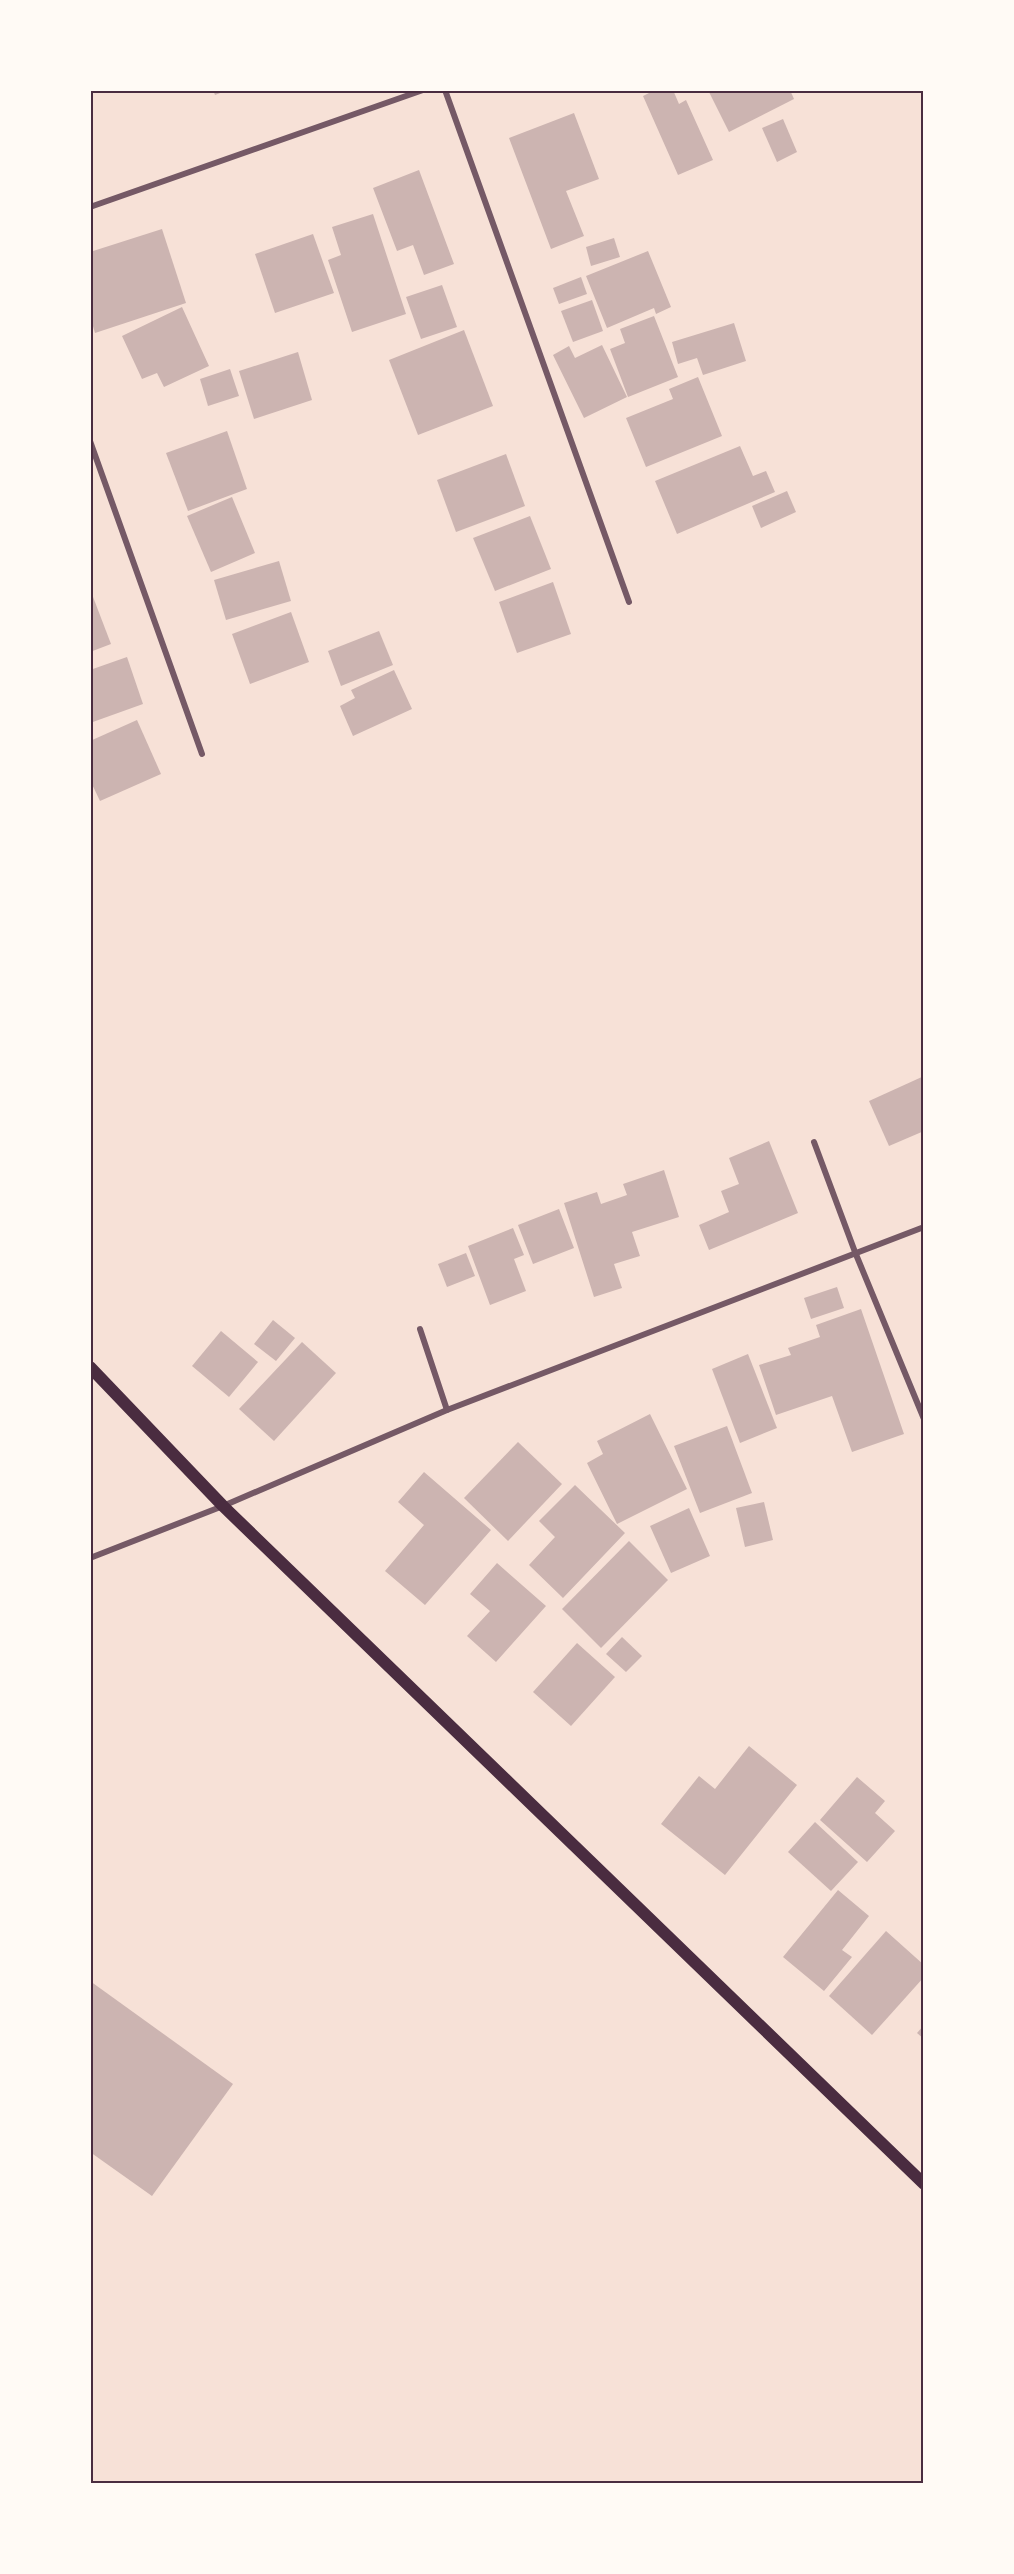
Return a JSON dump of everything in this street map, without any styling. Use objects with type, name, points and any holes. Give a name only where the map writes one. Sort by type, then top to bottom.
[{"type":"main road","points":[[90,1367],[223,1506],[924,2184]]},
{"type":"street","points":[[90,207],[423,90]]},
{"type":"street","points":[[445,90],[629,602]]},
{"type":"street","points":[[90,441],[202,754]]},
{"type":"street","points":[[814,1142],[855,1252],[924,1419]]},
{"type":"street","points":[[90,1558],[223,1506],[447,1410],[924,1227]]},
{"type":"street","points":[[420,1329],[447,1410]]},
{"type":"building","points":[[213,90],[228,90],[215,95]]},
{"type":"building","points":[[655,90],[673,90],[679,104],[686,100],[713,160],[678,175],[643,96]]},
{"type":"building","points":[[708,90],[790,90],[794,99],[729,132]]},
{"type":"building","points":[[574,113],[599,179],[566,191],[584,236],[551,249],[509,138]]},
{"type":"building","points":[[783,119],[797,152],[777,162],[762,128]]},
{"type":"building","points":[[419,170],[454,264],[424,275],[413,245],[397,251],[373,188]]},
{"type":"building","points":[[373,214],[406,314],[352,332],[328,260],[341,255],[332,227]]},
{"type":"building","points":[[162,229],[186,303],[95,333],[90,316],[90,252]]},
{"type":"building","points":[[313,234],[334,293],[275,313],[255,254]]},
{"type":"building","points":[[614,238],[620,257],[591,266],[586,247]]},
{"type":"building","points":[[648,251],[671,307],[656,314],[654,308],[607,328],[586,276]]},
{"type":"building","points":[[581,277],[587,294],[559,304],[553,288]]},
{"type":"building","points":[[442,285],[457,327],[421,339],[406,297]]},
{"type":"building","points":[[592,300],[603,331],[573,342],[561,311]]},
{"type":"building","points":[[182,307],[209,366],[164,387],[157,373],[142,379],[122,336]]},
{"type":"building","points":[[654,316],[678,377],[628,397],[610,349],[625,343],[620,329]]},
{"type":"building","points":[[734,323],[746,361],[703,375],[697,358],[678,364],[672,342]]},
{"type":"building","points":[[464,330],[493,406],[418,435],[389,360]]},
{"type":"building","points":[[602,345],[627,397],[584,418],[553,355],[569,346],[575,358]]},
{"type":"building","points":[[298,352],[312,400],[254,419],[239,371]]},
{"type":"building","points":[[230,369],[239,396],[208,406],[200,379]]},
{"type":"building","points":[[698,377],[722,436],[646,467],[626,418],[673,399],[669,389]]},
{"type":"building","points":[[227,431],[247,489],[188,511],[166,453]]},
{"type":"building","points":[[740,446],[753,476],[766,471],[775,492],[677,534],[655,481]]},
{"type":"building","points":[[506,454],[525,506],[456,532],[437,480]]},
{"type":"building","points":[[787,491],[796,512],[761,528],[752,506]]},
{"type":"building","points":[[232,497],[255,553],[211,572],[187,516]]},
{"type":"building","points":[[530,516],[551,569],[495,591],[473,538]]},
{"type":"building","points":[[279,561],[291,601],[226,620],[214,580]]},
{"type":"building","points":[[553,582],[571,634],[517,653],[499,602]]},
{"type":"building","points":[[90,589],[111,644],[90,652]]},
{"type":"building","points":[[291,612],[309,662],[250,684],[232,634]]},
{"type":"building","points":[[379,631],[393,665],[341,686],[328,651]]},
{"type":"building","points":[[127,657],[143,704],[90,723],[90,670]]},
{"type":"building","points":[[394,670],[412,709],[353,736],[340,706],[355,698],[351,690]]},
{"type":"building","points":[[137,720],[161,774],[100,801],[90,780],[90,741]]},
{"type":"building","points":[[924,1076],[924,1131],[889,1146],[869,1101]]},
{"type":"building","points":[[769,1141],[798,1213],[709,1250],[699,1225],[729,1212],[721,1191],[739,1184],[729,1158]]},
{"type":"building","points":[[664,1170],[679,1217],[632,1232],[640,1256],[614,1264],[622,1288],[594,1297],[564,1203],[597,1192],[601,1204],[627,1195],[623,1184]]},
{"type":"building","points":[[559,1209],[574,1248],[533,1264],[518,1225]]},
{"type":"building","points":[[513,1228],[524,1255],[514,1259],[526,1291],[490,1305],[468,1246]]},
{"type":"building","points":[[466,1253],[475,1276],[447,1287],[438,1264]]},
{"type":"building","points":[[837,1287],[844,1308],[811,1319],[804,1298]]},
{"type":"building","points":[[861,1309],[904,1434],[852,1452],[832,1396],[776,1415],[759,1365],[791,1355],[788,1348],[820,1337],[816,1325]]},
{"type":"building","points":[[273,1320],[295,1338],[276,1361],[254,1344]]},
{"type":"building","points":[[221,1331],[258,1362],[229,1397],[192,1366]]},
{"type":"building","points":[[302,1342],[336,1373],[274,1441],[239,1409]]},
{"type":"building","points":[[748,1354],[777,1428],[740,1443],[712,1369]]},
{"type":"building","points":[[650,1414],[687,1489],[617,1524],[587,1463],[603,1454],[597,1441]]},
{"type":"building","points":[[727,1426],[752,1493],[700,1513],[674,1446]]},
{"type":"building","points":[[518,1442],[562,1484],[508,1541],[464,1498]]},
{"type":"building","points":[[424,1472],[491,1530],[425,1605],[385,1571],[424,1525],[398,1502]]},
{"type":"building","points":[[575,1485],[625,1533],[563,1598],[529,1565],[555,1537],[539,1521]]},
{"type":"building","points":[[764,1502],[773,1540],[745,1547],[736,1508]]},
{"type":"building","points":[[689,1508],[710,1556],[671,1573],[650,1526]]},
{"type":"building","points":[[629,1541],[668,1580],[601,1648],[562,1609]]},
{"type":"building","points":[[497,1563],[546,1606],[496,1662],[467,1636],[490,1611],[470,1594]]},
{"type":"building","points":[[622,1637],[642,1656],[626,1672],[606,1654]]},
{"type":"building","points":[[577,1643],[615,1677],[571,1726],[533,1692]]},
{"type":"building","points":[[749,1746],[797,1785],[725,1875],[661,1824],[699,1776],[715,1789]]},
{"type":"building","points":[[857,1777],[885,1801],[875,1813],[895,1831],[867,1862],[820,1820]]},
{"type":"building","points":[[815,1822],[858,1862],[831,1891],[788,1852]]},
{"type":"building","points":[[838,1890],[869,1916],[842,1950],[852,1957],[824,1991],[783,1957]]},
{"type":"building","points":[[886,1931],[924,1965],[924,1977],[872,2035],[829,1996]]},
{"type":"building","points":[[90,1981],[233,2084],[152,2196],[90,2152]]},
{"type":"building","points":[[924,2025],[924,2039],[917,2033]]}]
